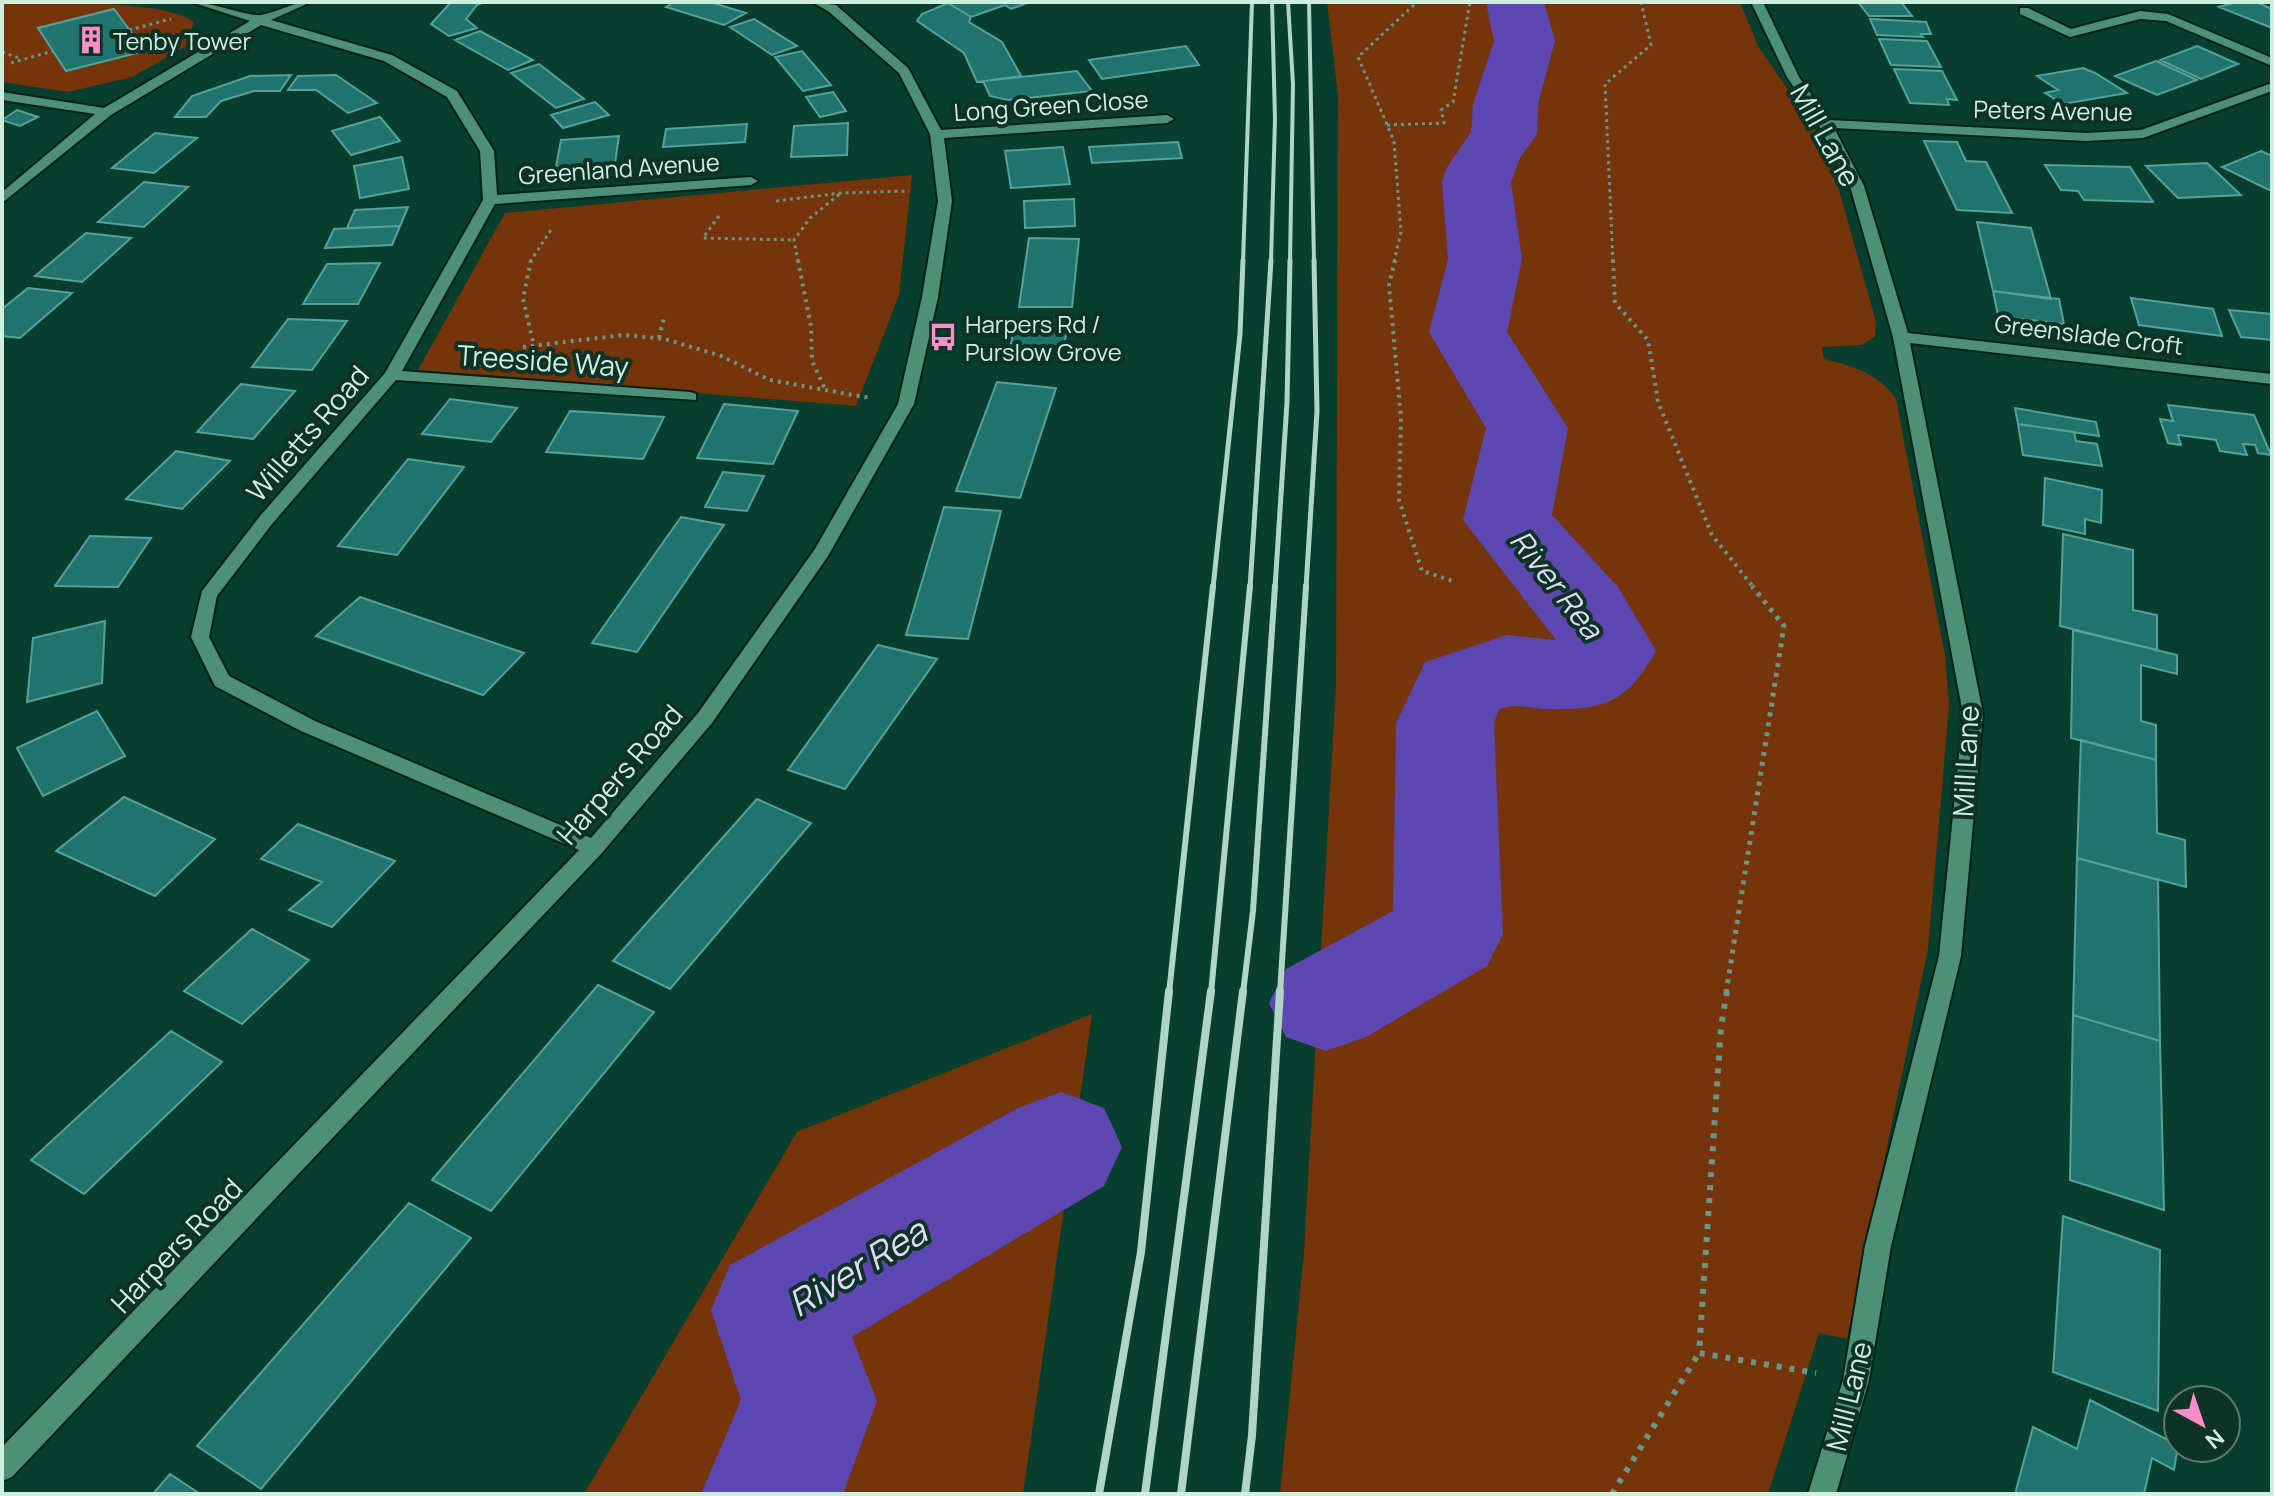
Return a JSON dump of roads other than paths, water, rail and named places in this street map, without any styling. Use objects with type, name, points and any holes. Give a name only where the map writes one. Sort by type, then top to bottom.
[{"type":"street","points":[[197,2],[388,58],[452,94],[487,151],[490,200]]},
{"type":"street","points":[[2,199],[106,112],[262,19],[305,2]]},
{"type":"street","name":"Mill Lane","points":[[1757,2],[1793,77],[1825,124],[1857,186],[1901,337],[1973,714],[1950,956],[1878,1246],[1856,1380],[1822,1494]]},
{"type":"street","name":"Harpers Road","points":[[2,1467],[594,848],[705,718],[822,552],[906,404],[945,201],[937,134],[904,71],[833,4]]},
{"type":"street","points":[[2024,11],[2070,33],[2140,15],[2168,18],[2272,62]]},
{"type":"street","name":"Peters Avenue","points":[[1825,124],[2086,137],[2143,134],[2272,87]]},
{"type":"street","points":[[2,96],[106,112]]},
{"type":"street","name":"Long Green Close","points":[[937,134],[1167,119]]},
{"type":"street","name":"Greenland Avenue","points":[[490,200],[751,181]]},
{"type":"street","name":"Willetts Road","points":[[490,200],[392,375],[266,520],[208,595],[200,637],[222,681],[308,726],[594,848]]},
{"type":"street","name":"Greenslade Croft","points":[[1901,337],[2272,379]]},
{"type":"street","name":"Treeside Way","points":[[392,375],[690,397]]},
{"type":"waterway","name":"River Rea","points":[[1326,1003],[1448,934],[1445,723],[1459,687],[1507,669],[1548,675],[1590,672],[1609,651],[1585,609],[1507,520],[1527,428],[1468,332],[1485,259],[1477,182],[1480,169],[1504,134],[1505,104],[1524,41],[1515,2]]},
{"type":"waterway","name":"River Rea","points":[[772,1494],[809,1401],[776,1310],[1061,1147]]},
{"type":"railway","points":[[1243,262],[1252,2]]},
{"type":"railway","points":[[1271,262],[1275,119],[1272,2]]},
{"type":"railway","points":[[1288,2],[1293,84],[1290,262]]},
{"type":"railway","points":[[1309,2],[1314,262]]},
{"type":"railway","points":[[1213,588],[1240,334],[1243,260]]},
{"type":"railway","points":[[1250,588],[1271,260]]},
{"type":"railway","points":[[1275,588],[1287,402],[1290,260]]},
{"type":"railway","points":[[1306,588],[1317,411],[1314,260]]},
{"type":"railway","points":[[1169,993],[1213,586]]},
{"type":"railway","points":[[1211,993],[1250,586]]},
{"type":"railway","points":[[1243,993],[1253,911],[1275,586]]},
{"type":"railway","points":[[1280,993],[1306,586]]},
{"type":"railway","points":[[1099,1494],[1141,1252],[1169,991]]},
{"type":"railway","points":[[1145,1494],[1211,991]]},
{"type":"railway","points":[[1181,1494],[1243,991]]},
{"type":"railway","points":[[1245,1494],[1252,1435],[1280,991]]},
{"type":"place","name":"Tenby Tower","points":[[91,40]]},
{"type":"place","name":"Harpers Rd / Purslow Grove","points":[[943,337]]}]
